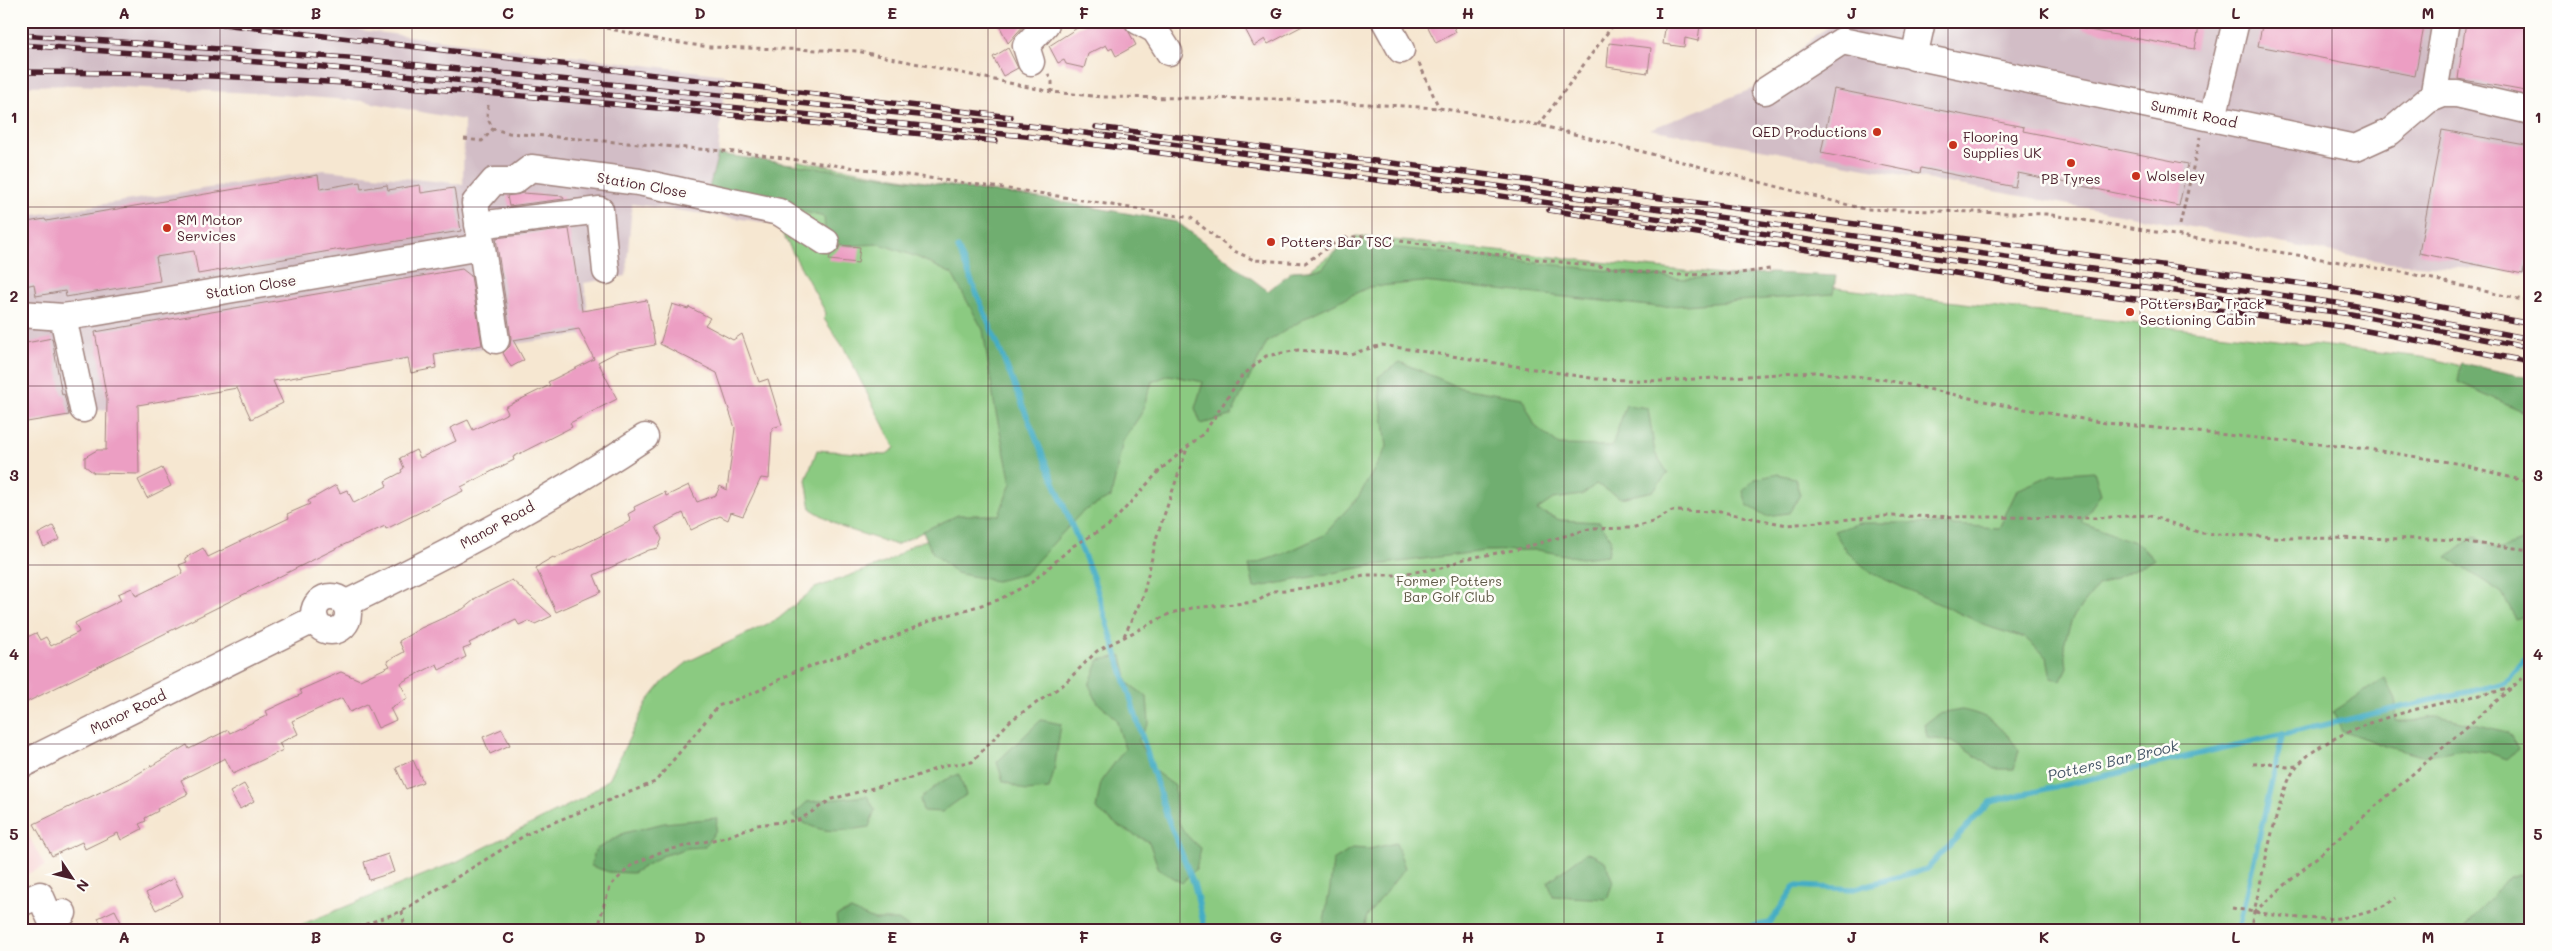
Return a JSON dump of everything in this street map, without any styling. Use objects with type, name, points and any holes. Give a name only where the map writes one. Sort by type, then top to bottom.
[{"type":"street","points":[[1138,21],[1155,30],[1169,52]]},
{"type":"street","points":[[1385,21],[1401,50]]},
{"type":"street","points":[[1914,57],[1922,21]]},
{"type":"street","points":[[2209,117],[2236,21]]},
{"type":"street","points":[[2433,98],[2446,21]]},
{"type":"street","points":[[1031,62],[1026,46],[1045,23]]},
{"type":"street","name":"Summit Road","points":[[1765,91],[1842,41],[2355,148],[2390,132],[2415,110],[2443,94],[2457,94],[2531,111]]},
{"type":"street","name":"Station Close","points":[[496,340],[475,203],[494,181],[514,181],[531,168],[639,182],[780,212],[826,242]]},
{"type":"street","points":[[479,236],[600,210],[606,271]]},
{"type":"street","name":"Station Close","points":[[21,314],[64,316],[322,275],[479,236]]},
{"type":"street","points":[[64,316],[83,409]]},
{"type":"street","name":"Manor Road","points":[[21,765],[315,619],[322,628],[333,631],[339,629],[347,621],[348,616],[345,604],[418,569],[596,470],[645,438]]},
{"type":"street","points":[[21,904],[40,895],[50,918],[63,913]]},
{"type":"path","points":[[575,21],[665,41],[710,47],[857,51],[1052,92],[1102,97],[1275,99],[1440,108],[1539,125],[1864,209],[2046,214],[2407,273],[2531,302]]},
{"type":"path","points":[[1539,125],[1616,21]]},
{"type":"path","points":[[1401,50],[1417,57],[1440,108]]},
{"type":"path","points":[[488,105],[487,117],[493,129],[509,133],[747,153],[1045,194],[1190,218],[1232,250],[1254,260],[1305,263],[1342,238],[1366,236],[1508,256],[1674,275],[1733,274],[1770,269]]},
{"type":"path","points":[[2180,225],[2209,117]]},
{"type":"path","points":[[464,140],[482,141],[493,129]]},
{"type":"path","points":[[350,930],[402,911],[532,831],[655,782],[718,706],[754,693],[794,672],[889,639],[932,620],[998,600],[1031,583],[1073,546],[1111,524],[1160,470],[1204,432],[1240,377],[1266,356],[1298,350],[1350,354],[1382,345],[1597,379],[1663,381],[1814,372],[1882,379],[2007,406],[2106,423],[2368,449],[2461,464],[2516,477],[2531,483]]},
{"type":"path","points":[[1124,637],[1143,596],[1157,536],[1188,446]]},
{"type":"path","points":[[598,930],[611,885],[633,864],[663,851],[726,837],[757,825],[799,820],[832,799],[911,778],[946,765],[972,762],[1010,721],[1063,685],[1097,650],[1171,613],[1192,608],[1256,602],[1274,591],[1305,588],[1364,575],[1395,574],[1441,568],[1464,559],[1519,549],[1589,529],[1631,528],[1653,522],[1672,512],[1722,512],[1787,525],[1882,516],[2095,518],[2147,515],[2201,533],[2291,538],[2440,539],[2531,550]]},
{"type":"path","points":[[2254,912],[2531,671]]},
{"type":"path","points":[[2250,930],[2282,800],[2286,786],[2296,766],[2328,742],[2392,715],[2509,689]]},
{"type":"path","points":[[2253,764],[2270,763],[2287,767],[2296,766]]},
{"type":"path","points":[[2232,908],[2319,920],[2382,908],[2396,898]]},
{"type":"path","points":[[402,911],[405,930]]},
{"type":"path","points":[[775,930],[801,924]]},
{"type":"shaded area","points":[[21,21],[286,21],[725,75],[718,154],[709,187],[777,224],[632,204],[626,276],[584,283],[591,333],[321,372],[21,424],[21,217],[324,170],[463,184],[464,120],[363,101],[255,93],[76,85],[21,86]]},
{"type":"shaded area","points":[[1838,21],[2531,21],[2531,273],[2390,263],[1650,129],[1767,83],[1816,35]]},
{"type":"shaded area","points":[[21,822],[45,866],[21,877]]},
{"type":"green space","points":[[718,154],[1039,198],[1177,222],[1268,291],[1292,271],[1322,269],[1344,242],[1685,279],[1771,273],[1836,276],[1833,294],[1659,307],[1423,282],[1369,287],[1312,314],[1267,342],[1231,416],[1201,424],[1195,408],[1203,382],[1169,375],[1152,382],[1141,414],[1123,441],[1111,497],[1082,512],[1025,574],[996,581],[956,573],[932,552],[923,531],[958,515],[999,515],[1011,483],[995,408],[983,330],[952,274],[917,257],[880,244],[843,246],[825,229],[824,217],[709,188]]},
{"type":"green space","name":"Former Potters Bar Golf Club","points":[[798,161],[1179,224],[1273,297],[1356,236],[1778,281],[2429,358],[2531,383],[2531,930],[288,930],[458,861],[583,798],[609,779],[647,702],[663,682],[689,661],[778,619],[815,588],[887,562],[912,545],[940,535],[935,526],[896,545],[841,527],[811,509],[806,480],[817,450],[885,455],[895,448],[844,348],[824,319],[826,313],[777,224]]},
{"type":"green space","points":[[1400,362],[1461,388],[1523,398],[1535,426],[1559,445],[1612,446],[1626,405],[1648,408],[1655,453],[1668,473],[1653,491],[1621,498],[1596,484],[1582,495],[1553,499],[1537,510],[1560,520],[1600,522],[1611,539],[1608,555],[1581,558],[1538,550],[1485,551],[1369,566],[1254,588],[1249,565],[1281,555],[1324,535],[1359,496],[1387,447],[1378,377]]},
{"type":"green space","points":[[2461,363],[2531,378],[2531,415],[2458,382]]},
{"type":"green space","points":[[2094,471],[2101,494],[2081,522],[2139,544],[2154,560],[2098,586],[2073,617],[2064,644],[2067,667],[2061,680],[2051,678],[2047,657],[2025,638],[1992,628],[1871,573],[1846,551],[1834,531],[1859,523],[1924,523],[1999,528],[2017,490],[2053,474]]},
{"type":"green space","points":[[1778,474],[1795,478],[1800,495],[1789,513],[1766,516],[1747,505],[1743,491],[1755,479]]},
{"type":"green space","points":[[2474,536],[2497,550],[2525,541],[2531,536],[2531,613],[2516,619],[2502,593],[2447,557]]},
{"type":"green space","points":[[1122,656],[1128,683],[1147,697],[1149,723],[1138,741],[1156,772],[1175,786],[1179,821],[1186,834],[1201,848],[1196,869],[1182,883],[1159,870],[1149,842],[1121,828],[1096,809],[1101,781],[1125,749],[1116,719],[1098,703],[1089,685],[1099,660]]},
{"type":"green space","points":[[2385,678],[2396,699],[2395,721],[2412,721],[2439,716],[2507,732],[2519,749],[2507,759],[2487,752],[2463,749],[2422,756],[2388,747],[2341,730],[2333,712]]},
{"type":"green space","points":[[1962,710],[1981,715],[1995,723],[2007,734],[2019,750],[2014,769],[1995,769],[1952,741],[1927,738],[1925,724],[1938,714]]},
{"type":"green space","points":[[1041,720],[1061,724],[1054,771],[1049,789],[1026,791],[1003,781],[997,762]]},
{"type":"green space","points":[[959,774],[966,795],[942,812],[923,811],[920,799],[941,782]]},
{"type":"green space","points":[[867,796],[875,810],[869,827],[838,831],[821,829],[792,816],[807,802]]},
{"type":"green space","points":[[717,818],[716,830],[705,847],[688,848],[662,856],[633,873],[609,872],[591,866],[595,850],[624,833],[664,823]]},
{"type":"green space","points":[[1396,843],[1405,868],[1367,916],[1364,930],[1326,930],[1323,926],[1333,861],[1353,848],[1369,849]]},
{"type":"green space","points":[[1587,852],[1605,861],[1613,882],[1607,899],[1553,896],[1548,882]]},
{"type":"green space","points":[[2531,870],[2531,930],[2462,930],[2509,877]]},
{"type":"green space","points":[[851,910],[874,920],[898,920],[913,930],[838,930],[836,916]]},
{"type":"building","points":[[997,21],[1024,21],[1025,24],[1008,43]]},
{"type":"building","points":[[1088,21],[1123,21],[1136,45],[1116,56],[1112,48],[1109,50],[1106,45],[1088,54],[1084,68],[1066,64],[1064,60],[1058,63],[1049,46]]},
{"type":"building","points":[[1241,21],[1312,21],[1268,44],[1265,39],[1254,46]]},
{"type":"building","points":[[1425,21],[1451,21],[1456,32],[1436,43]]},
{"type":"building","points":[[1666,21],[1692,21],[1692,24],[1700,25],[1698,41],[1685,38],[1684,47],[1663,44]]},
{"type":"building","points":[[2083,21],[2200,21],[2195,49],[2083,29]]},
{"type":"building","points":[[2263,21],[2425,21],[2415,76],[2258,46]]},
{"type":"building","points":[[2466,21],[2531,21],[2531,92],[2458,79]]},
{"type":"building","points":[[1609,43],[1651,48],[1648,73],[1607,67]]},
{"type":"building","points":[[1008,48],[1018,68],[1003,76],[993,57]]},
{"type":"building","points":[[1834,89],[2024,127],[2023,131],[2188,164],[2179,206],[2018,173],[2015,187],[1921,168],[1920,173],[1821,153]]},
{"type":"building","points":[[2442,130],[2531,146],[2531,233],[2523,274],[2419,253]]},
{"type":"building","points":[[318,175],[320,189],[360,182],[361,189],[387,185],[388,190],[420,185],[421,193],[454,188],[461,231],[341,249],[198,274],[194,251],[156,257],[160,281],[66,297],[65,291],[36,296],[34,284],[21,287],[21,223],[45,219],[46,221]]},
{"type":"building","points":[[523,193],[563,196],[564,199],[509,206],[507,196]]},
{"type":"building","points":[[569,229],[582,311],[647,300],[655,345],[617,352],[598,362],[617,399],[570,423],[572,427],[513,457],[514,460],[461,487],[463,491],[386,529],[385,526],[339,547],[21,705],[21,640],[36,633],[40,640],[46,637],[51,646],[79,632],[75,623],[121,600],[118,594],[132,588],[136,596],[183,573],[179,565],[187,562],[185,558],[203,548],[208,557],[289,518],[287,514],[310,504],[308,501],[336,485],[340,493],[347,490],[354,503],[387,486],[385,481],[402,472],[401,470],[404,468],[400,458],[416,450],[420,458],[456,441],[450,428],[468,420],[473,430],[508,413],[505,407],[550,385],[548,382],[594,359],[579,329],[513,340],[524,360],[511,367],[503,353],[510,346],[511,338],[496,238]]},
{"type":"building","points":[[840,245],[860,247],[858,263],[829,260],[830,256],[838,250]]},
{"type":"building","points":[[462,269],[471,276],[482,345],[434,354],[436,368],[411,373],[408,358],[273,381],[283,403],[251,419],[237,388],[138,405],[139,474],[94,473],[85,466],[85,457],[97,450],[106,450],[107,400],[95,332]]},
{"type":"building","points":[[672,304],[688,309],[689,307],[710,318],[705,325],[733,340],[742,334],[759,382],[768,379],[782,425],[772,428],[769,479],[761,478],[743,516],[731,512],[728,520],[720,516],[691,530],[683,513],[656,527],[662,539],[658,548],[649,550],[594,575],[601,592],[556,612],[536,568],[541,564],[631,521],[628,514],[635,510],[634,507],[665,492],[666,496],[689,485],[697,502],[716,495],[720,486],[727,490],[735,428],[717,373],[660,344]]},
{"type":"building","points":[[52,338],[62,395],[64,394],[69,415],[21,423],[21,344]]},
{"type":"building","points":[[162,468],[171,486],[147,498],[138,480]]},
{"type":"building","points":[[53,526],[60,539],[44,547],[38,534]]},
{"type":"building","points":[[512,580],[552,616],[535,624],[528,621],[519,625],[516,620],[469,643],[471,646],[463,649],[466,657],[439,670],[437,664],[400,683],[408,698],[390,708],[396,720],[378,728],[367,704],[350,712],[342,698],[292,721],[298,734],[279,743],[283,750],[233,774],[225,758],[181,780],[188,794],[157,809],[158,811],[145,818],[146,821],[139,824],[142,829],[121,840],[118,833],[85,849],[82,842],[52,856],[34,824],[134,776],[187,745],[189,749],[228,730],[230,733],[268,715],[266,711],[302,694],[300,690],[341,672],[360,680],[390,666],[387,661],[404,652],[399,641],[421,628],[463,609],[474,599]]},
{"type":"building","points":[[502,729],[510,745],[490,754],[483,737]]},
{"type":"building","points":[[413,760],[423,782],[406,789],[396,768]]},
{"type":"building","points":[[244,784],[254,801],[240,809],[230,792]]},
{"type":"building","points":[[388,854],[394,872],[369,880],[364,862]]},
{"type":"building","points":[[174,878],[183,896],[156,910],[146,893]]},
{"type":"building","points":[[115,910],[125,930],[104,930],[98,918]]},
{"type":"waterway","points":[[958,248],[1093,577],[1167,817],[1194,884],[1205,930]]},
{"type":"waterway","name":"Potters Bar Brook","points":[[1731,930],[1770,923],[1795,886],[1853,889],[1927,869],[1990,802],[2506,683],[2531,653]]},
{"type":"waterway","points":[[2238,930],[2283,733]]},
{"type":"railway","points":[[197,21],[1011,117]]},
{"type":"railway","points":[[21,35],[348,58],[1030,126],[1474,183],[2351,305],[2531,339]]},
{"type":"railway","points":[[21,45],[313,66],[1025,136],[1473,192],[2053,275],[2351,314],[2531,348]]},
{"type":"railway","points":[[21,72],[265,78],[387,86],[631,106],[996,141]]},
{"type":"railway","points":[[1096,127],[1474,173],[2356,291],[2531,324]]},
{"type":"railway","points":[[1549,210],[2052,288],[2346,327],[2531,362]]},
{"type":"place","name":"QED Productions","points":[[1877,132]]},
{"type":"place","name":"Flooring Supplies UK","points":[[1953,145]]},
{"type":"place","name":"PB Tyres","points":[[2071,163]]},
{"type":"place","name":"Wolseley","points":[[2136,176]]},
{"type":"place","name":"RM Motor Services","points":[[167,228]]},
{"type":"place","name":"Potters Bar TSC","points":[[1271,242]]},
{"type":"place","name":"Potters Bar Track Sectioning Cabin","points":[[2130,312]]}]
